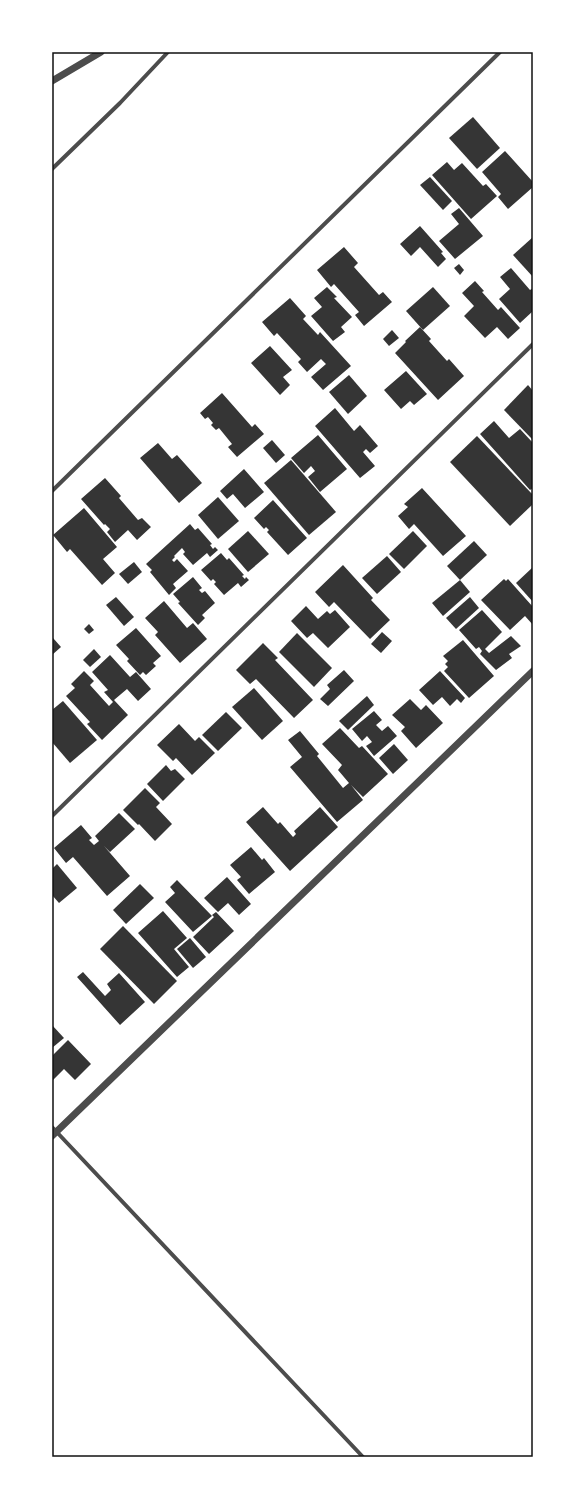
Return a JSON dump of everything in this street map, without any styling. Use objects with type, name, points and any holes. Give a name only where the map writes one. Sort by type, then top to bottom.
[{"type":"street","points":[[52,80],[101,52]]},
{"type":"street","points":[[52,169],[120,103],[168,52]]},
{"type":"street","points":[[52,491],[500,52]]},
{"type":"street","points":[[52,816],[533,344]]},
{"type":"street","points":[[363,1457],[54,1132],[533,671]]},
{"type":"building","points":[[473,117],[500,148],[477,169],[449,138]]},
{"type":"building","points":[[505,151],[533,182],[533,187],[508,209],[498,197],[501,194],[482,172]]},
{"type":"building","points":[[447,162],[454,170],[462,163],[483,186],[486,184],[497,196],[471,219],[432,175]]},
{"type":"building","points":[[430,177],[452,201],[443,210],[420,185]]},
{"type":"building","points":[[459,208],[483,236],[455,259],[439,241],[459,224],[451,214]]},
{"type":"building","points":[[420,226],[443,252],[441,253],[446,259],[438,267],[420,247],[411,256],[400,244]]},
{"type":"building","points":[[533,237],[533,277],[513,255]]},
{"type":"building","points":[[344,247],[358,263],[354,267],[379,295],[383,292],[392,302],[364,326],[355,315],[359,312],[334,284],[331,287],[317,270]]},
{"type":"building","points":[[459,264],[464,270],[460,275],[454,268]]},
{"type":"building","points":[[511,268],[530,290],[533,288],[533,311],[520,323],[499,299],[510,289],[500,277]]},
{"type":"building","points":[[475,281],[484,291],[482,292],[498,310],[501,307],[520,328],[508,339],[497,327],[485,338],[464,316],[474,306],[462,293]]},
{"type":"building","points":[[327,287],[337,297],[334,298],[352,317],[341,327],[345,332],[333,341],[311,316],[322,307],[314,298]]},
{"type":"building","points":[[433,287],[450,306],[423,330],[406,311]]},
{"type":"building","points":[[290,298],[306,316],[303,319],[318,335],[320,332],[351,366],[323,390],[311,377],[326,364],[321,359],[307,372],[298,362],[301,359],[277,333],[274,336],[262,322]]},
{"type":"building","points":[[420,327],[431,339],[429,341],[447,361],[449,359],[464,376],[438,400],[395,353]]},
{"type":"building","points":[[392,330],[399,338],[389,346],[383,339]]},
{"type":"building","points":[[270,346],[292,370],[283,377],[290,385],[280,395],[251,363]]},
{"type":"building","points":[[406,371],[427,394],[414,405],[410,401],[401,409],[384,390]]},
{"type":"building","points":[[349,375],[367,396],[348,414],[329,392]]},
{"type":"building","points":[[528,385],[533,391],[532,439],[504,410]]},
{"type":"building","points":[[222,393],[252,427],[255,424],[264,434],[237,457],[228,447],[232,444],[219,428],[216,430],[211,425],[213,423],[208,417],[205,419],[200,413]]},
{"type":"building","points":[[335,408],[354,431],[360,425],[378,446],[370,453],[366,449],[363,452],[375,466],[360,478],[315,426]]},
{"type":"building","points":[[494,421],[509,438],[520,429],[533,443],[533,488],[530,490],[480,434]]},
{"type":"building","points":[[318,435],[347,469],[320,492],[308,477],[315,471],[311,466],[304,473],[291,458]]},
{"type":"building","points":[[477,436],[533,495],[533,504],[510,526],[450,462]]},
{"type":"building","points":[[272,440],[285,455],[276,463],[263,448]]},
{"type":"building","points":[[158,443],[172,459],[177,455],[202,483],[179,503],[140,458]]},
{"type":"building","points":[[291,460],[336,512],[309,535],[264,483]]},
{"type":"building","points":[[244,469],[264,492],[245,508],[233,494],[227,499],[220,491]]},
{"type":"building","points":[[105,478],[121,496],[119,498],[138,520],[142,518],[151,527],[137,540],[128,530],[115,542],[107,532],[110,529],[105,524],[104,525],[81,499]]},
{"type":"building","points":[[422,488],[466,536],[443,556],[414,524],[409,529],[398,516],[408,507],[404,504]]},
{"type":"building","points":[[218,497],[239,521],[218,539],[198,515]]},
{"type":"building","points":[[273,500],[307,538],[288,555],[267,532],[269,530],[266,527],[264,529],[254,518]]},
{"type":"building","points":[[84,508],[117,547],[103,559],[115,573],[102,585],[70,549],[67,552],[53,535]]},
{"type":"building","points":[[190,524],[195,530],[198,528],[212,544],[210,545],[213,549],[215,547],[218,550],[210,557],[207,553],[193,565],[183,554],[185,552],[182,548],[172,560],[174,562],[177,559],[188,571],[173,584],[176,588],[169,595],[150,572],[152,570],[146,564]]},
{"type":"building","points":[[248,531],[269,554],[248,572],[228,549]]},
{"type":"building","points":[[413,531],[427,546],[404,569],[389,554]]},
{"type":"building","points":[[474,541],[487,555],[460,580],[447,566]]},
{"type":"building","points":[[221,553],[227,560],[229,558],[244,575],[242,576],[245,579],[246,577],[249,580],[241,587],[238,583],[224,595],[214,584],[216,582],[213,579],[211,581],[201,570]]},
{"type":"building","points":[[387,556],[401,572],[377,594],[362,578]]},
{"type":"building","points":[[134,562],[142,572],[128,584],[119,574]]},
{"type":"building","points":[[343,565],[373,598],[371,600],[390,620],[370,639],[334,602],[329,607],[315,592]]},
{"type":"building","points":[[533,567],[533,602],[516,583]]},
{"type":"building","points":[[193,577],[202,588],[199,590],[202,593],[205,591],[215,603],[202,615],[205,618],[198,625],[178,603],[180,602],[173,594]]},
{"type":"building","points":[[504,579],[506,581],[508,579],[533,607],[533,625],[525,616],[510,630],[481,600]]},
{"type":"building","points":[[460,580],[470,592],[443,616],[432,603]]},
{"type":"building","points":[[116,597],[134,617],[124,626],[106,605]]},
{"type":"building","points":[[470,597],[479,608],[456,629],[446,618]]},
{"type":"building","points":[[164,601],[187,628],[193,623],[207,639],[180,663],[155,635],[158,632],[145,618]]},
{"type":"building","points":[[306,606],[318,619],[327,611],[330,614],[335,610],[350,627],[328,648],[313,633],[307,638],[291,621]]},
{"type":"building","points":[[482,610],[502,632],[485,649],[489,653],[511,636],[521,646],[509,654],[512,658],[496,670],[480,654],[482,651],[479,647],[476,649],[459,630]]},
{"type":"building","points":[[89,624],[94,630],[89,634],[84,629]]},
{"type":"building","points":[[136,628],[161,656],[153,663],[156,666],[146,675],[143,672],[140,675],[127,661],[129,659],[116,645]]},
{"type":"building","points":[[382,632],[392,641],[381,653],[371,644]]},
{"type":"building","points":[[297,633],[332,668],[314,687],[279,652]]},
{"type":"building","points":[[53,638],[61,647],[52,655],[52,639]]},
{"type":"building","points":[[463,640],[494,676],[469,698],[444,671],[448,667],[445,664],[448,661],[443,656]]},
{"type":"building","points":[[263,643],[278,658],[275,660],[313,700],[294,718],[256,679],[250,684],[236,670]]},
{"type":"building","points":[[94,649],[101,657],[90,667],[83,660]]},
{"type":"building","points":[[110,655],[130,677],[136,672],[151,689],[138,701],[127,689],[114,700],[128,715],[102,740],[87,724],[90,722],[66,696],[75,688],[71,684],[84,671],[94,681],[90,685],[109,706],[113,702],[104,692],[108,690],[92,672]]},
{"type":"building","points":[[344,670],[354,681],[328,706],[320,699],[330,689],[327,685]]},
{"type":"building","points":[[440,671],[465,698],[461,703],[457,699],[450,706],[442,697],[433,705],[419,690]]},
{"type":"building","points":[[254,688],[283,721],[262,740],[232,707]]},
{"type":"building","points":[[367,696],[374,705],[348,730],[339,721]]},
{"type":"building","points":[[410,699],[421,710],[426,705],[443,723],[416,748],[401,731],[405,727],[392,715]]},
{"type":"building","points":[[63,701],[97,740],[70,763],[52,742],[52,710]]},
{"type":"building","points":[[374,711],[382,720],[376,725],[382,731],[388,726],[397,736],[374,756],[366,746],[372,742],[367,736],[362,741],[352,729]]},
{"type":"building","points":[[226,712],[242,728],[218,751],[202,735]]},
{"type":"building","points":[[179,724],[195,741],[199,737],[215,753],[192,775],[176,758],[173,761],[157,745]]},
{"type":"building","points":[[340,728],[359,748],[362,746],[388,774],[363,797],[351,785],[363,800],[337,822],[290,767],[302,757],[288,740],[300,731],[319,754],[317,756],[343,788],[349,783],[338,770],[342,765],[322,744]]},
{"type":"building","points":[[394,744],[408,760],[393,774],[379,758]]},
{"type":"building","points":[[166,765],[171,771],[175,769],[185,779],[163,801],[147,784]]},
{"type":"building","points":[[145,788],[160,803],[156,807],[172,824],[155,841],[123,810]]},
{"type":"building","points":[[263,807],[278,824],[280,822],[293,837],[296,834],[294,831],[320,807],[338,827],[290,871],[246,822]]},
{"type":"building","points":[[119,813],[135,829],[110,852],[104,846],[130,876],[107,896],[73,857],[66,863],[54,848],[81,825],[92,838],[89,840],[94,845],[99,841],[95,836]]},
{"type":"building","points":[[251,847],[262,860],[264,858],[275,872],[249,894],[237,880],[241,877],[230,865]]},
{"type":"building","points":[[57,864],[77,888],[59,903],[52,895],[52,869]]},
{"type":"building","points":[[227,877],[251,904],[239,915],[228,903],[218,912],[204,898]]},
{"type":"building","points":[[177,880],[212,916],[193,932],[165,902],[175,893],[170,887]]},
{"type":"building","points":[[140,884],[154,898],[126,924],[113,910]]},
{"type":"building","points":[[163,911],[187,938],[174,949],[189,967],[177,977],[138,933]]},
{"type":"building","points":[[216,912],[234,931],[209,954],[193,937],[214,917],[212,915]]},
{"type":"building","points":[[123,926],[177,981],[154,1004],[100,949]]},
{"type":"building","points":[[190,938],[206,957],[193,968],[177,949]]},
{"type":"building","points":[[83,972],[105,996],[111,990],[107,984],[119,973],[145,1002],[120,1025],[77,977]]},
{"type":"building","points":[[52,1025],[64,1038],[52,1048]]},
{"type":"building","points":[[68,1040],[91,1064],[75,1080],[64,1069],[52,1081],[52,1056]]}]
